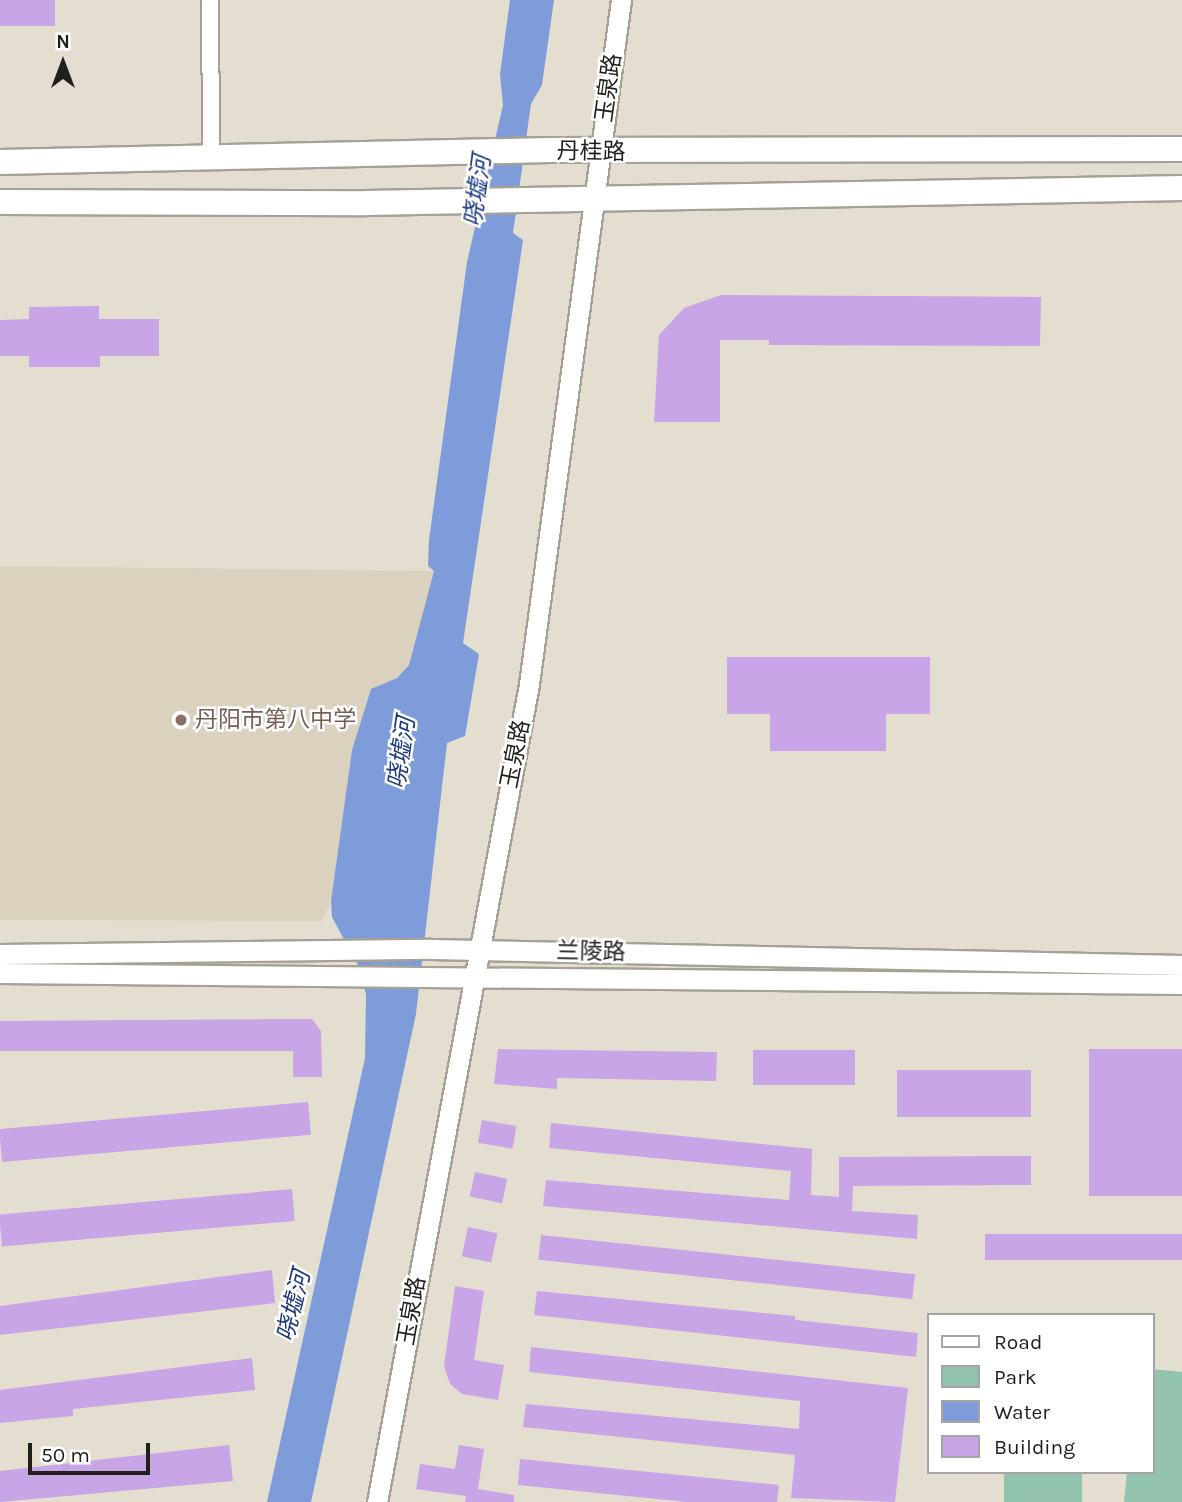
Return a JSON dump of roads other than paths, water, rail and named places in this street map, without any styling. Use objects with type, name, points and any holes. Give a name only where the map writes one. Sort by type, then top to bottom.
[{"type":"main road","name":"丹桂路","points":[[0,162],[211,155],[550,150],[600,153],[1182,149]]},
{"type":"main road","name":"丹桂路","points":[[0,202],[467,200],[1182,188]]},
{"type":"street","points":[[210,0],[211,155]]},
{"type":"street","name":"玉泉路","points":[[377,1502],[529,684],[621,0]]},
{"type":"street","name":"兰陵路","points":[[0,954],[431,949],[1182,965]]},
{"type":"street","name":"兰陵路","points":[[0,973],[474,974],[1182,984]]},
{"type":"water","name":"哓墟河","points":[[510,0],[554,0],[542,85],[531,104],[513,233],[523,240],[463,643],[479,654],[465,736],[447,743],[416,1014],[311,1502],[267,1502],[365,1058],[366,995],[360,969],[332,917],[331,901],[352,750],[371,689],[397,678],[409,665],[434,571],[428,566],[429,540],[467,262],[503,105],[500,74]]},
{"type":"place","name":"丹阳市第八中学","points":[[181,720]]}]
